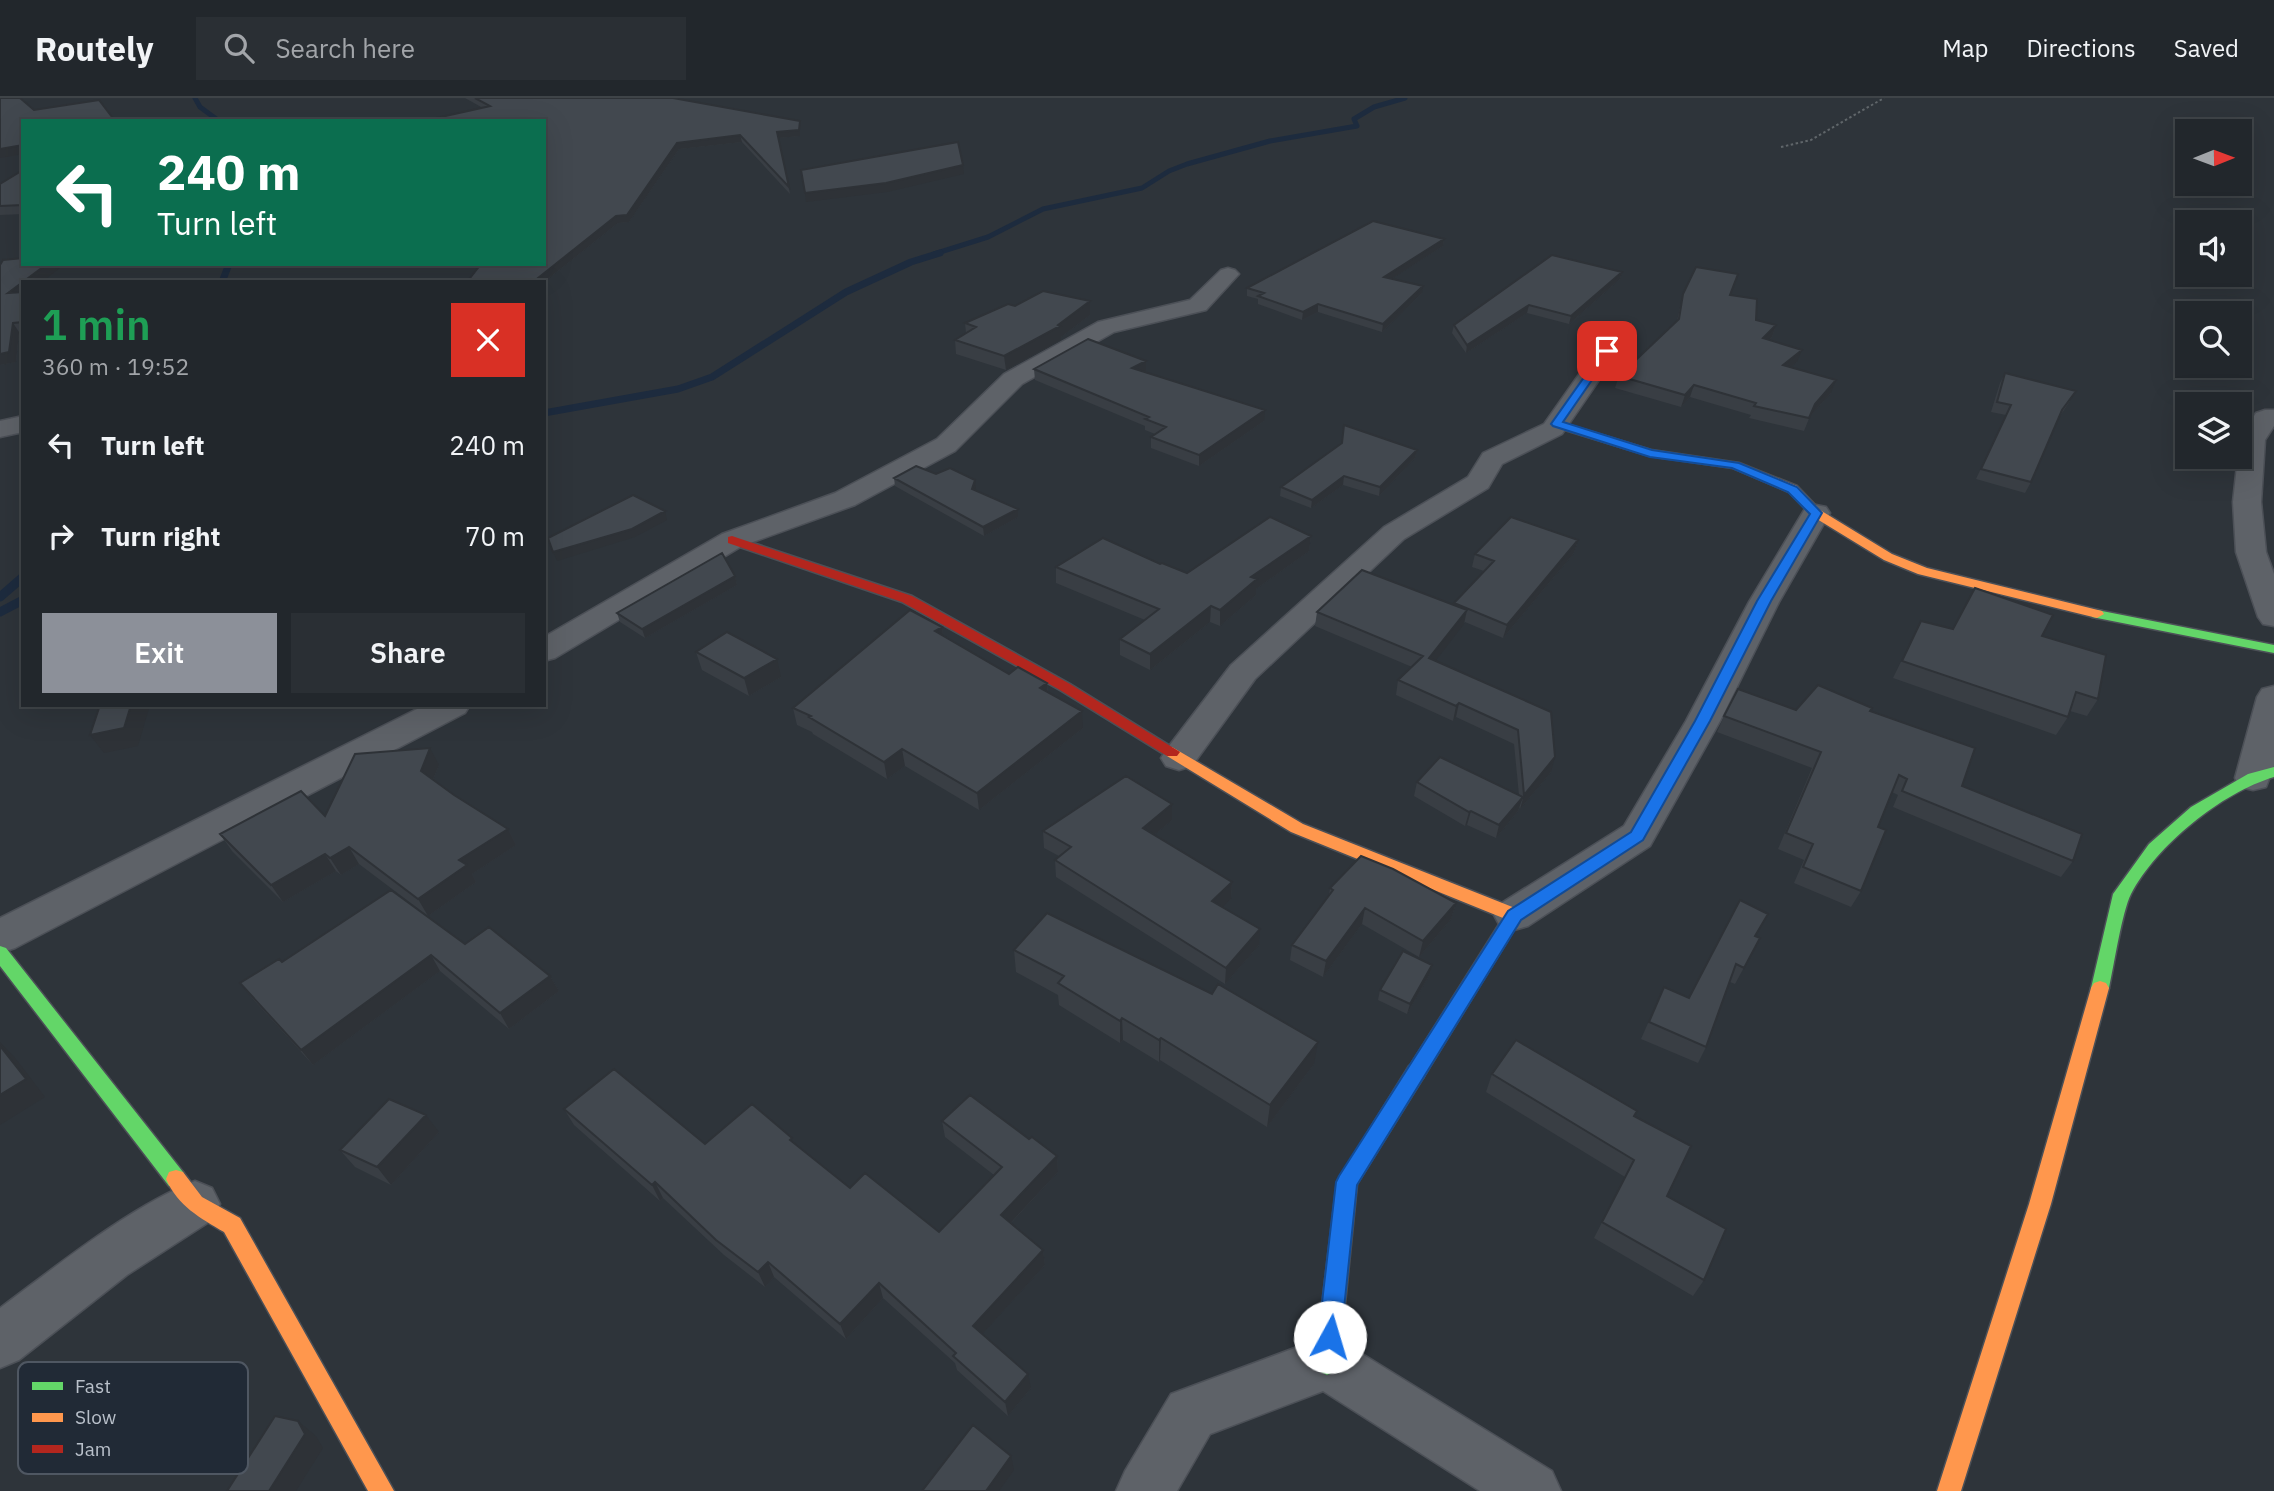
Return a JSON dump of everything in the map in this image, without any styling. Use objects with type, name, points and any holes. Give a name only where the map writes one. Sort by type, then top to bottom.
[{"type":"street","points":[[546,650],[732,540],[845,499],[946,444],[1013,379],[1106,327],[1198,305],[1228,275]]},
{"type":"street","points":[[1179,758],[1243,672],[1394,533],[1478,482],[1492,459],[1553,429],[1607,351]]},
{"type":"street","points":[[2274,418],[2265,418],[2252,440],[2247,502],[2252,552],[2274,617]]},
{"type":"street","points":[[0,429],[21,424]]},
{"type":"street","points":[[1556,424],[1650,453],[1735,465],[1793,489],[1816,513],[1888,557],[1956,581],[2148,626],[2274,649]]},
{"type":"street","points":[[1327,1363],[1347,1182],[1514,915],[1637,836],[1703,721],[1764,601],[1816,513]]},
{"type":"street","points":[[732,540],[907,599],[1065,687],[1297,828],[1514,915]]},
{"type":"street","points":[[1949,1491],[2040,1204],[2089,1034],[2122,894],[2155,848],[2197,811],[2263,775],[2274,697]]},
{"type":"street","points":[[0,937],[449,707]]},
{"type":"street","points":[[0,953],[195,1204],[232,1226],[382,1491]]},
{"type":"street","points":[[0,1341],[109,1258],[195,1204]]},
{"type":"street","points":[[1144,1491],[1191,1414],[1327,1363]]},
{"type":"street","points":[[1327,1363],[1532,1491]]},
{"type":"path","points":[[1781,147],[1811,140],[1884,98]]},
{"type":"building","points":[[0,98],[20,98],[34,110],[99,100],[113,119],[21,119],[21,145],[0,149]]},
{"type":"building","points":[[475,98],[673,98],[800,121],[799,130],[777,132],[789,187],[740,135],[677,143],[627,215],[616,216],[536,280],[469,280],[479,266],[546,266],[546,119],[432,119],[490,106]]},
{"type":"building","points":[[958,142],[963,165],[886,183],[805,193],[801,170]]},
{"type":"building","points":[[21,171],[21,205],[0,206],[0,184]]},
{"type":"building","points":[[1373,221],[1444,239],[1384,277],[1423,286],[1383,324],[1318,304],[1303,312],[1258,296],[1264,293],[1247,288]]},
{"type":"building","points":[[1552,255],[1622,272],[1571,316],[1529,305],[1467,345],[1454,325]]},
{"type":"building","points":[[21,258],[21,266],[44,266],[25,280],[21,280],[21,283],[8,293],[21,292],[21,322],[13,323],[9,352],[0,354],[0,265],[3,260]]},
{"type":"building","points":[[1696,267],[1738,274],[1730,295],[1757,299],[1756,320],[1776,325],[1763,338],[1802,350],[1783,365],[1836,380],[1815,404],[1809,418],[1754,406],[1756,403],[1694,385],[1685,395],[1619,376],[1679,319],[1683,294]]},
{"type":"building","points":[[1043,291],[1090,301],[1058,325],[1060,326],[1004,356],[955,340],[976,327],[965,323],[1008,304],[1015,306]]},
{"type":"building","points":[[1088,339],[1146,361],[1132,368],[1265,410],[1199,455],[1151,437],[1166,427],[1145,419],[1149,417],[1034,369]]},
{"type":"building","points":[[2005,373],[2076,391],[2062,410],[2031,482],[1981,469],[2011,405],[1997,402]]},
{"type":"building","points":[[1344,425],[1417,450],[1380,487],[1344,476],[1312,500],[1281,487],[1342,443]]},
{"type":"building","points":[[916,466],[936,474],[950,468],[975,480],[972,489],[1018,509],[983,527],[894,478]]},
{"type":"building","points":[[633,495],[665,511],[632,529],[553,552],[548,538]]},
{"type":"building","points":[[1270,517],[1311,536],[1251,577],[1257,579],[1220,610],[1211,606],[1150,654],[1120,639],[1159,609],[1056,567],[1103,538],[1187,573]]},
{"type":"building","points":[[1511,517],[1578,540],[1507,625],[1454,603],[1494,561],[1475,554]]},
{"type":"building","points":[[722,553],[735,576],[642,629],[617,613]]},
{"type":"building","points":[[1362,570],[1467,610],[1429,658],[1551,712],[1555,757],[1524,795],[1518,730],[1459,703],[1456,706],[1398,680],[1423,656],[1317,612]]},
{"type":"building","points":[[1975,588],[2053,615],[2042,636],[2106,655],[2098,699],[2076,692],[2068,717],[1902,661],[1921,621],[1953,629]]},
{"type":"building","points":[[910,610],[942,627],[935,631],[1009,674],[1018,667],[1047,683],[1040,688],[1082,711],[977,793],[902,749],[884,762],[809,717],[811,716],[793,708]]},
{"type":"building","points":[[727,632],[777,659],[744,678],[696,652]]},
{"type":"building","points":[[1818,685],[1872,708],[1870,711],[1975,748],[1962,786],[2082,834],[2073,861],[1902,791],[1907,779],[1899,775],[1878,827],[1886,830],[1861,891],[1803,867],[1813,844],[1786,833],[1821,752],[1724,716],[1738,689],[1796,710]]},
{"type":"building","points":[[99,707],[130,707],[124,728],[90,735]]},
{"type":"building","points":[[430,748],[421,771],[508,829],[459,860],[467,865],[418,899],[349,847],[330,858],[325,854],[271,885],[220,834],[301,791],[325,816],[355,754]]},
{"type":"building","points":[[1440,757],[1523,797],[1499,825],[1469,812],[1417,782]]},
{"type":"building","points":[[1126,776],[1172,804],[1143,828],[1232,882],[1212,901],[1260,929],[1226,968],[1055,860],[1071,847],[1043,831]]},
{"type":"building","points":[[1361,856],[1393,869],[1456,903],[1423,941],[1365,908],[1326,961],[1292,945],[1333,890],[1330,888]]},
{"type":"building","points":[[391,890],[465,944],[489,927],[550,976],[500,1013],[431,955],[301,1050],[240,983],[279,959],[282,962]]},
{"type":"building","points":[[1740,900],[1768,914],[1755,936],[1760,938],[1744,968],[1736,964],[1706,1047],[1649,1022],[1664,987],[1689,998]]},
{"type":"building","points":[[1047,913],[1212,994],[1218,984],[1318,1042],[1270,1105],[1161,1038],[1159,1040],[1122,1018],[1120,1021],[1058,983],[1064,976],[1014,950]]},
{"type":"building","points":[[1403,951],[1432,965],[1410,1004],[1380,990]]},
{"type":"building","points":[[1516,1040],[1637,1111],[1634,1116],[1691,1146],[1667,1196],[1726,1229],[1704,1280],[1602,1222],[1634,1160],[1492,1074]]},
{"type":"building","points":[[0,1046],[26,1079],[0,1095]]},
{"type":"building","points":[[614,1069],[705,1144],[752,1104],[792,1138],[790,1140],[850,1188],[865,1173],[939,1232],[1002,1167],[942,1121],[970,1095],[1029,1139],[1032,1137],[1057,1156],[1001,1215],[1043,1250],[973,1326],[1028,1374],[1005,1402],[953,1356],[956,1353],[879,1283],[840,1324],[768,1262],[758,1272],[716,1240],[655,1182],[652,1185],[564,1109]]},
{"type":"building","points":[[389,1099],[426,1115],[377,1167],[340,1150]]},
{"type":"building","points":[[275,1416],[298,1421],[305,1434],[269,1491],[227,1491],[238,1474],[248,1474],[248,1458]]},
{"type":"building","points":[[973,1425],[1011,1456],[986,1491],[922,1491]]},
{"type":"waterway","points":[[195,98],[200,107],[216,119]]},
{"type":"waterway","points":[[934,254],[988,237],[1043,209],[1142,188],[1169,171],[1187,164],[1270,141],[1357,126],[1354,119],[1374,107],[1405,98]]},
{"type":"waterway","points":[[546,413],[678,389],[712,377],[846,292],[911,262],[940,253]]},
{"type":"waterway","points":[[223,280],[228,266]]},
{"type":"waterway","points":[[0,597],[21,579]]},
{"type":"waterway","points":[[0,612],[21,601]]},
{"type":"traffic: fast","points":[[2097,614],[2274,649]]},
{"type":"traffic: fast","points":[[2100,988],[2122,894],[2155,848],[2197,811],[2253,778],[2274,772]]},
{"type":"traffic: fast","points":[[0,953],[176,1179]]},
{"type":"traffic: fast","points":[[1327,1363],[1347,1182],[1416,1072]]},
{"type":"traffic: slow","points":[[1556,424],[1650,453],[1735,465],[1793,489],[1816,513],[1888,557],[1923,571],[2097,614]]},
{"type":"traffic: slow","points":[[1172,752],[1297,828],[1514,915],[1416,1072]]},
{"type":"traffic: slow","points":[[1949,1491],[2040,1204],[2100,988]]},
{"type":"traffic: slow","points":[[176,1179],[195,1204],[232,1225],[382,1491]]},
{"type":"traffic: jam","points":[[732,540],[907,599],[1065,687],[1172,752]]},
{"type":"route","points":[[1330,1337],[1347,1182],[1514,915],[1637,836],[1703,721],[1764,601],[1816,513],[1793,489],[1735,465],[1650,453],[1556,424],[1607,351]]}]
